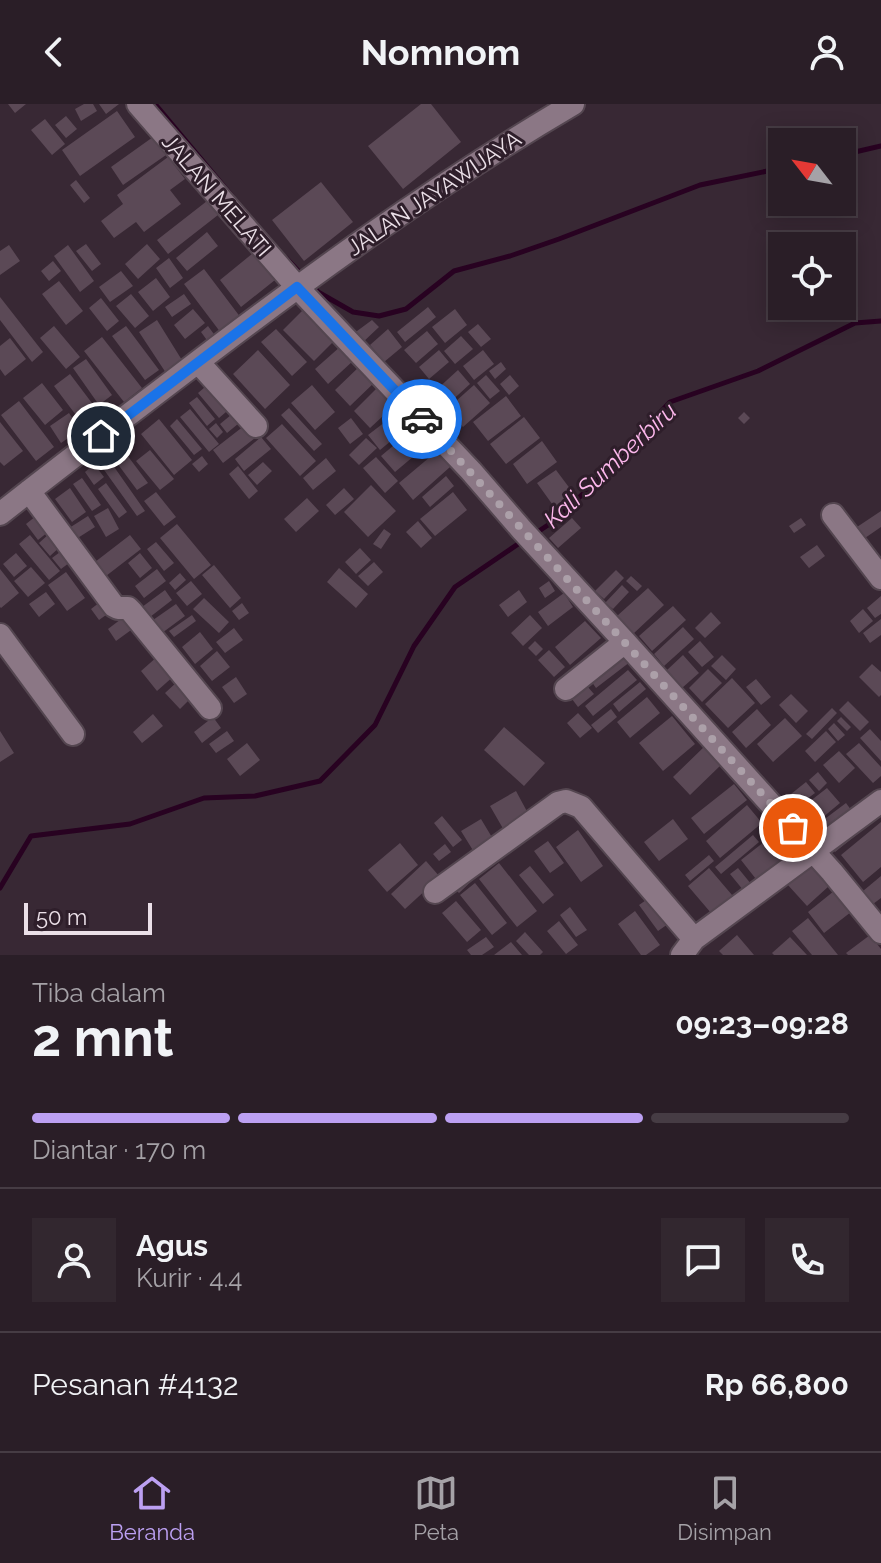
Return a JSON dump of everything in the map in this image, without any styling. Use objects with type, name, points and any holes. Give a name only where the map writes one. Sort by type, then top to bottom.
[{"type":"street","name":"JALAN MELATI","points":[[138,104],[305,280],[528,537],[814,852],[881,932]]},
{"type":"street","name":"JALAN JAYAWIJAYA","points":[[0,514],[305,280],[475,164],[573,104]]},
{"type":"street","points":[[198,362],[256,426]]},
{"type":"street","points":[[29,491],[114,606],[131,611],[210,708]]},
{"type":"street","points":[[833,515],[881,578]]},
{"type":"street","points":[[0,635],[73,734]]},
{"type":"street","points":[[566,689],[625,642]]},
{"type":"street","points":[[435,892],[558,803],[566,801],[581,807],[688,947],[881,801]]},
{"type":"building","points":[[8,104],[26,104],[15,113]]},
{"type":"building","points":[[84,104],[93,104],[97,111],[81,121],[75,109]]},
{"type":"building","points":[[99,104],[119,104],[106,114]]},
{"type":"building","points":[[421,104],[431,104],[461,142],[403,189],[368,146]]},
{"type":"building","points":[[117,111],[135,137],[80,176],[62,150]]},
{"type":"building","points":[[66,116],[77,129],[66,138],[55,125]]},
{"type":"building","points":[[45,119],[65,144],[52,155],[31,130]]},
{"type":"building","points":[[153,137],[166,155],[123,185],[111,167]]},
{"type":"building","points":[[168,157],[185,179],[170,190],[181,204],[144,232],[136,222],[114,238],[101,221],[123,204],[117,195]]},
{"type":"building","points":[[76,180],[90,198],[84,203],[70,185]]},
{"type":"building","points":[[321,182],[353,222],[304,261],[272,220]]},
{"type":"building","points":[[207,201],[218,215],[168,254],[157,240]]},
{"type":"building","points":[[207,232],[218,246],[187,271],[176,258]]},
{"type":"building","points":[[86,244],[101,264],[92,271],[76,251]]},
{"type":"building","points":[[147,244],[160,259],[138,279],[125,264]]},
{"type":"building","points":[[9,245],[20,261],[0,275],[0,251]]},
{"type":"building","points":[[68,245],[94,281],[80,292],[54,256]]},
{"type":"building","points":[[258,249],[280,276],[241,307],[220,280]]},
{"type":"building","points":[[169,258],[183,278],[170,288],[156,268]]},
{"type":"building","points":[[53,261],[61,271],[49,281],[41,271]]},
{"type":"building","points":[[204,269],[241,318],[221,333],[184,284]]},
{"type":"building","points":[[121,271],[133,286],[110,302],[99,287]]},
{"type":"building","points":[[156,278],[170,297],[153,311],[138,292]]},
{"type":"building","points":[[59,281],[83,311],[66,325],[42,294]]},
{"type":"building","points":[[131,294],[149,316],[135,328],[116,306]]},
{"type":"building","points":[[184,294],[191,304],[172,317],[165,307]]},
{"type":"building","points":[[0,297],[43,352],[32,362],[0,320]]},
{"type":"building","points":[[101,298],[119,321],[107,331],[89,308]]},
{"type":"building","points":[[306,307],[337,338],[314,361],[283,330]]},
{"type":"building","points":[[428,307],[436,317],[405,342],[397,332]]},
{"type":"building","points":[[193,309],[205,323],[185,339],[174,325]]},
{"type":"building","points":[[455,309],[467,325],[445,343],[432,327]]},
{"type":"building","points":[[157,320],[185,365],[168,376],[139,332]]},
{"type":"building","points":[[372,320],[379,327],[361,344],[353,334]]},
{"type":"building","points":[[478,324],[491,339],[481,347],[468,332]]},
{"type":"building","points":[[54,326],[80,357],[66,369],[40,338]]},
{"type":"building","points":[[126,326],[159,370],[145,380],[112,336]]},
{"type":"building","points":[[208,326],[216,337],[209,343],[201,332]]},
{"type":"building","points":[[276,329],[307,362],[292,376],[261,342]]},
{"type":"building","points":[[388,329],[402,347],[384,362],[370,345]]},
{"type":"building","points":[[427,331],[438,344],[416,363],[404,350]]},
{"type":"building","points":[[461,336],[473,349],[455,364],[444,351]]},
{"type":"building","points":[[102,337],[142,388],[124,402],[84,351]]},
{"type":"building","points":[[10,338],[26,359],[5,376],[0,369],[0,346]]},
{"type":"building","points":[[341,346],[354,360],[328,384],[315,369]]},
{"type":"building","points":[[258,350],[290,385],[265,409],[233,374]]},
{"type":"building","points":[[439,350],[449,362],[429,379],[419,367]]},
{"type":"building","points":[[483,350],[494,364],[474,380],[463,366]]},
{"type":"building","points":[[86,359],[112,395],[99,405],[73,368]]},
{"type":"building","points":[[501,362],[506,369],[495,379],[489,371]]},
{"type":"building","points":[[362,364],[377,380],[350,406],[335,390]]},
{"type":"building","points":[[458,370],[470,384],[447,405],[435,391]]},
{"type":"building","points":[[70,374],[107,423],[91,435],[54,386]]},
{"type":"building","points":[[486,375],[500,391],[490,399],[477,383]]},
{"type":"building","points":[[510,375],[519,386],[509,395],[500,384]]},
{"type":"building","points":[[212,381],[233,406],[219,418],[198,393]]},
{"type":"building","points":[[42,383],[63,410],[45,425],[23,398]]},
{"type":"building","points":[[312,385],[335,412],[315,430],[291,403]]},
{"type":"building","points":[[474,385],[490,403],[463,427],[447,409]]},
{"type":"building","points":[[378,387],[395,405],[370,428],[354,411]]},
{"type":"building","points":[[506,396],[521,416],[488,441],[473,422]]},
{"type":"building","points":[[197,397],[215,419],[207,426],[189,403]]},
{"type":"building","points":[[19,401],[54,447],[36,461],[1,415]]},
{"type":"building","points":[[289,408],[322,444],[314,451],[281,415]]},
{"type":"building","points":[[190,409],[219,444],[209,452],[180,417]]},
{"type":"building","points":[[237,410],[244,419],[227,433],[220,424]]},
{"type":"building","points":[[398,412],[409,426],[380,450],[368,435]]},
{"type":"building","points":[[744,412],[750,418],[744,424],[738,418]]},
{"type":"building","points":[[69,413],[80,430],[61,443],[50,426]]},
{"type":"building","points":[[524,417],[540,438],[506,464],[490,444]]},
{"type":"building","points":[[351,418],[363,434],[350,444],[338,428]]},
{"type":"building","points":[[159,419],[192,460],[174,475],[141,434]]},
{"type":"building","points":[[177,419],[202,449],[194,455],[170,426]]},
{"type":"building","points":[[0,422],[23,451],[4,466],[0,462]]},
{"type":"building","points":[[249,422],[259,435],[223,463],[213,450]]},
{"type":"building","points":[[216,423],[223,432],[217,438],[209,429]]},
{"type":"building","points":[[282,424],[316,461],[300,476],[266,438]]},
{"type":"building","points":[[419,424],[433,440],[395,472],[381,456]]},
{"type":"building","points":[[261,437],[271,449],[244,471],[235,459]]},
{"type":"building","points":[[366,438],[377,448],[359,465],[349,455]]},
{"type":"building","points":[[542,441],[557,462],[527,484],[513,464]]},
{"type":"building","points":[[150,450],[174,479],[160,490],[136,461]]},
{"type":"building","points":[[124,451],[148,483],[137,490],[114,459]]},
{"type":"building","points":[[437,451],[450,467],[413,500],[399,483]]},
{"type":"building","points":[[202,456],[208,464],[199,472],[192,464]]},
{"type":"building","points":[[376,457],[398,481],[385,493],[363,468]]},
{"type":"building","points":[[326,458],[336,471],[313,490],[303,478]]},
{"type":"building","points":[[110,461],[145,511],[137,516],[102,467]]},
{"type":"building","points":[[263,462],[272,471],[257,485],[248,475]]},
{"type":"building","points":[[94,464],[104,477],[94,485],[85,472]]},
{"type":"building","points":[[238,466],[258,491],[249,499],[229,474]]},
{"type":"building","points":[[556,470],[574,494],[555,508],[537,483]]},
{"type":"building","points":[[446,476],[454,486],[430,507],[422,497]]},
{"type":"building","points":[[82,478],[101,505],[92,511],[73,484]]},
{"type":"building","points":[[106,483],[127,512],[119,518],[98,489]]},
{"type":"building","points":[[371,485],[396,511],[368,537],[344,512]]},
{"type":"building","points":[[70,488],[86,512],[72,522],[55,499]]},
{"type":"building","points":[[344,488],[354,499],[335,515],[326,505]]},
{"type":"building","points":[[156,492],[176,517],[164,526],[144,501]]},
{"type":"building","points":[[453,492],[467,510],[435,536],[420,519]]},
{"type":"building","points":[[307,498],[319,511],[296,532],[284,519]]},
{"type":"building","points":[[108,508],[119,529],[106,537],[94,516]]},
{"type":"building","points":[[881,511],[881,527],[865,538],[857,527]]},
{"type":"building","points":[[36,516],[48,532],[38,540],[26,524]]},
{"type":"building","points":[[88,516],[95,527],[73,541],[66,530]]},
{"type":"building","points":[[572,518],[581,528],[558,548],[549,538]]},
{"type":"building","points":[[801,518],[806,525],[794,533],[789,526]]},
{"type":"building","points":[[418,521],[432,538],[421,548],[406,532]]},
{"type":"building","points":[[177,524],[211,565],[194,579],[160,538]]},
{"type":"building","points":[[384,529],[391,534],[381,549],[373,544]]},
{"type":"building","points":[[50,533],[62,545],[50,556],[39,543]]},
{"type":"building","points":[[30,535],[60,571],[49,580],[19,544]]},
{"type":"building","points":[[130,535],[141,549],[106,576],[95,562]]},
{"type":"building","points":[[156,542],[174,563],[164,571],[147,549]]},
{"type":"building","points":[[817,545],[825,556],[809,568],[800,557]]},
{"type":"building","points":[[68,546],[77,557],[61,569],[52,558]]},
{"type":"building","points":[[360,548],[371,560],[356,574],[345,562]]},
{"type":"building","points":[[16,553],[27,566],[14,577],[3,564]]},
{"type":"building","points":[[140,553],[152,568],[140,578],[128,563]]},
{"type":"building","points":[[374,562],[383,572],[368,586],[358,576]]},
{"type":"building","points":[[214,565],[241,598],[230,608],[202,575]]},
{"type":"building","points":[[31,567],[45,583],[28,597],[14,581]]},
{"type":"building","points":[[339,568],[368,594],[356,608],[327,582]]},
{"type":"building","points":[[0,569],[19,593],[1,608],[0,607]]},
{"type":"building","points":[[157,569],[166,581],[144,598],[135,586]]},
{"type":"building","points":[[616,570],[624,578],[604,599],[595,591]]},
{"type":"building","points":[[66,572],[85,598],[67,611],[48,585]]},
{"type":"building","points":[[180,573],[186,580],[175,590],[169,583]]},
{"type":"building","points":[[631,576],[642,586],[637,591],[626,581]]},
{"type":"building","points":[[191,581],[202,594],[187,606],[176,593]]},
{"type":"building","points":[[549,581],[555,591],[545,598],[539,588]]},
{"type":"building","points":[[622,585],[629,592],[613,609],[605,603]]},
{"type":"building","points":[[648,588],[664,605],[633,634],[617,616]]},
{"type":"building","points":[[165,590],[172,600],[150,617],[142,607]]},
{"type":"building","points":[[519,590],[527,602],[508,617],[499,605]]},
{"type":"building","points":[[46,592],[55,604],[39,617],[29,604]]},
{"type":"building","points":[[564,593],[573,607],[548,626],[538,612]]},
{"type":"building","points":[[881,596],[881,614],[875,618],[867,608]]},
{"type":"building","points":[[204,598],[229,622],[219,633],[193,609]]},
{"type":"building","points":[[104,599],[113,610],[99,620],[91,609]]},
{"type":"building","points":[[242,603],[249,613],[239,620],[232,611]]},
{"type":"building","points":[[176,604],[185,616],[162,633],[153,620]]},
{"type":"building","points":[[673,606],[686,620],[652,651],[639,636]]},
{"type":"building","points":[[863,609],[873,621],[859,633],[850,621]]},
{"type":"building","points":[[711,612],[721,623],[705,638],[695,628]]},
{"type":"building","points":[[129,613],[138,625],[116,641],[108,629]]},
{"type":"building","points":[[192,615],[196,621],[174,637],[169,631]]},
{"type":"building","points":[[530,615],[542,628],[523,646],[511,633]]},
{"type":"building","points":[[881,619],[881,635],[870,643],[863,633]]},
{"type":"building","points":[[585,621],[601,638],[570,665],[555,647]]},
{"type":"building","points":[[683,627],[694,639],[664,666],[654,654]]},
{"type":"building","points":[[234,628],[243,640],[225,653],[216,642]]},
{"type":"building","points":[[200,632],[213,649],[195,664],[182,647]]},
{"type":"building","points":[[535,641],[543,649],[536,656],[528,648]]},
{"type":"building","points":[[700,641],[714,657],[702,667],[688,652]]},
{"type":"building","points":[[549,650],[565,667],[554,677],[538,660]]},
{"type":"building","points":[[217,651],[230,667],[212,681],[200,666]]},
{"type":"building","points":[[622,652],[630,662],[596,688],[589,678]]},
{"type":"building","points":[[683,655],[699,673],[682,688],[666,671]]},
{"type":"building","points":[[722,655],[736,669],[726,680],[711,666]]},
{"type":"building","points":[[158,656],[175,675],[157,691],[141,671]]},
{"type":"building","points":[[872,664],[881,672],[879,697],[859,677]]},
{"type":"building","points":[[708,669],[722,683],[702,702],[689,688]]},
{"type":"building","points":[[628,670],[637,680],[593,716],[585,706]]},
{"type":"building","points":[[236,677],[247,694],[234,703],[222,687]]},
{"type":"building","points":[[732,678],[755,703],[728,728],[705,704]]},
{"type":"building","points":[[756,679],[771,697],[761,705],[746,687]]},
{"type":"building","points":[[177,682],[192,697],[180,709],[165,693]]},
{"type":"building","points":[[640,682],[646,689],[619,712],[613,704]]},
{"type":"building","points":[[587,686],[594,694],[578,707],[572,699]]},
{"type":"building","points":[[791,694],[808,711],[796,723],[779,705]]},
{"type":"building","points":[[647,697],[660,713],[630,738],[617,722]]},
{"type":"building","points":[[848,701],[869,722],[860,731],[839,710]]},
{"type":"building","points":[[832,708],[837,713],[812,739],[806,734]]},
{"type":"building","points":[[611,709],[617,717],[598,733],[591,725]]},
{"type":"building","points":[[757,709],[771,725],[746,748],[732,732]]},
{"type":"building","points":[[578,713],[592,728],[580,738],[567,723]]},
{"type":"building","points":[[153,714],[163,726],[142,743],[133,732]]},
{"type":"building","points":[[672,716],[695,744],[663,771],[639,743]]},
{"type":"building","points":[[213,717],[221,728],[202,743],[194,732]]},
{"type":"building","points":[[841,717],[851,727],[847,731],[837,721]]},
{"type":"building","points":[[785,718],[802,736],[773,762],[757,744]]},
{"type":"building","points":[[834,723],[845,735],[838,741],[828,729]]},
{"type":"building","points":[[504,727],[545,763],[524,786],[484,750]]},
{"type":"building","points":[[870,729],[881,741],[881,761],[860,738]]},
{"type":"building","points":[[0,731],[14,753],[0,762]]},
{"type":"building","points":[[227,731],[234,741],[216,753],[209,744]]},
{"type":"building","points":[[826,731],[836,742],[815,762],[805,751]]},
{"type":"building","points":[[247,743],[260,760],[240,776],[227,759]]},
{"type":"building","points":[[859,743],[881,767],[881,776],[873,783],[846,754]]},
{"type":"building","points":[[705,746],[722,764],[690,795],[673,777]]},
{"type":"building","points":[[839,751],[855,768],[839,783],[823,765]]},
{"type":"building","points":[[818,772],[827,783],[819,791],[809,780]]},
{"type":"building","points":[[806,782],[815,793],[795,808],[786,798]]},
{"type":"building","points":[[734,784],[747,800],[704,834],[691,818]]},
{"type":"building","points":[[827,788],[840,803],[822,818],[809,802]]},
{"type":"building","points":[[516,791],[530,817],[505,832],[490,806]]},
{"type":"building","points":[[846,803],[857,818],[825,841],[814,827]]},
{"type":"building","points":[[747,805],[762,823],[720,858],[706,841]]},
{"type":"building","points":[[809,808],[818,821],[806,829],[797,817]]},
{"type":"building","points":[[442,816],[462,840],[453,847],[434,823]]},
{"type":"building","points":[[864,817],[870,824],[835,852],[830,845]]},
{"type":"building","points":[[481,819],[493,839],[474,852],[461,831]]},
{"type":"building","points":[[673,819],[688,839],[659,861],[644,842]]},
{"type":"building","points":[[881,822],[881,867],[863,882],[841,855]]},
{"type":"building","points":[[578,830],[603,866],[581,882],[556,847]]},
{"type":"building","points":[[777,832],[798,860],[763,888],[741,860]]},
{"type":"building","points":[[753,835],[759,842],[721,874],[715,867]]},
{"type":"building","points":[[548,841],[564,863],[550,873],[534,851]]},
{"type":"building","points":[[400,843],[418,865],[387,892],[368,870]]},
{"type":"building","points":[[445,844],[451,852],[439,861],[433,854]]},
{"type":"building","points":[[709,855],[714,861],[690,881],[685,875]]},
{"type":"building","points":[[426,861],[440,877],[405,909],[391,894]]},
{"type":"building","points":[[499,863],[537,911],[517,927],[479,879]]},
{"type":"building","points":[[809,864],[829,886],[807,906],[787,884]]},
{"type":"building","points":[[476,866],[481,872],[459,893],[453,887]]},
{"type":"building","points":[[530,866],[554,895],[543,904],[519,875]]},
{"type":"building","points":[[709,868],[738,902],[717,920],[688,886]]},
{"type":"building","points":[[738,868],[756,890],[748,896],[730,874]]},
{"type":"building","points":[[881,876],[881,898],[873,904],[863,891]]},
{"type":"building","points":[[475,883],[507,923],[492,935],[460,895]]},
{"type":"building","points":[[834,891],[851,912],[824,933],[808,912]]},
{"type":"building","points":[[649,898],[668,924],[658,931],[639,905]]},
{"type":"building","points":[[456,901],[481,930],[467,942],[442,913]]},
{"type":"building","points":[[570,907],[587,930],[576,937],[560,915]]},
{"type":"building","points":[[635,911],[660,945],[646,955],[641,955],[618,924]]},
{"type":"building","points":[[808,918],[838,955],[812,955],[792,931]]},
{"type":"building","points":[[559,921],[578,945],[566,954],[547,931]]},
{"type":"building","points":[[525,932],[543,952],[540,955],[529,955],[516,941]]},
{"type":"building","points":[[737,935],[754,955],[723,955],[719,951]]},
{"type":"building","points":[[870,935],[881,949],[881,955],[846,953]]},
{"type":"building","points":[[486,937],[494,947],[482,955],[471,955],[467,950]]},
{"type":"building","points":[[790,937],[807,955],[772,953]]},
{"type":"building","points":[[511,942],[522,955],[494,955]]},
{"type":"waterway","points":[[155,104],[232,196]]},
{"type":"waterway","points":[[856,152],[881,146]]},
{"type":"waterway","points":[[311,284],[318,292],[353,312],[379,316],[406,309],[454,271],[559,239],[700,185],[768,171]]},
{"type":"waterway","points":[[286,258],[304,277]]},
{"type":"waterway","name":"Kali Sumberbiru","points":[[533,535],[557,519],[670,402],[758,371],[855,323],[881,321]]},
{"type":"waterway","name":"Kali Sumberbiru","points":[[0,888],[31,836],[130,824],[204,798],[255,796],[320,781],[375,725],[414,646],[455,587],[524,540]]},
{"type":"way so far","points":[[422,419],[793,828]]},
{"type":"route","points":[[101,436],[297,287],[422,419]]}]
